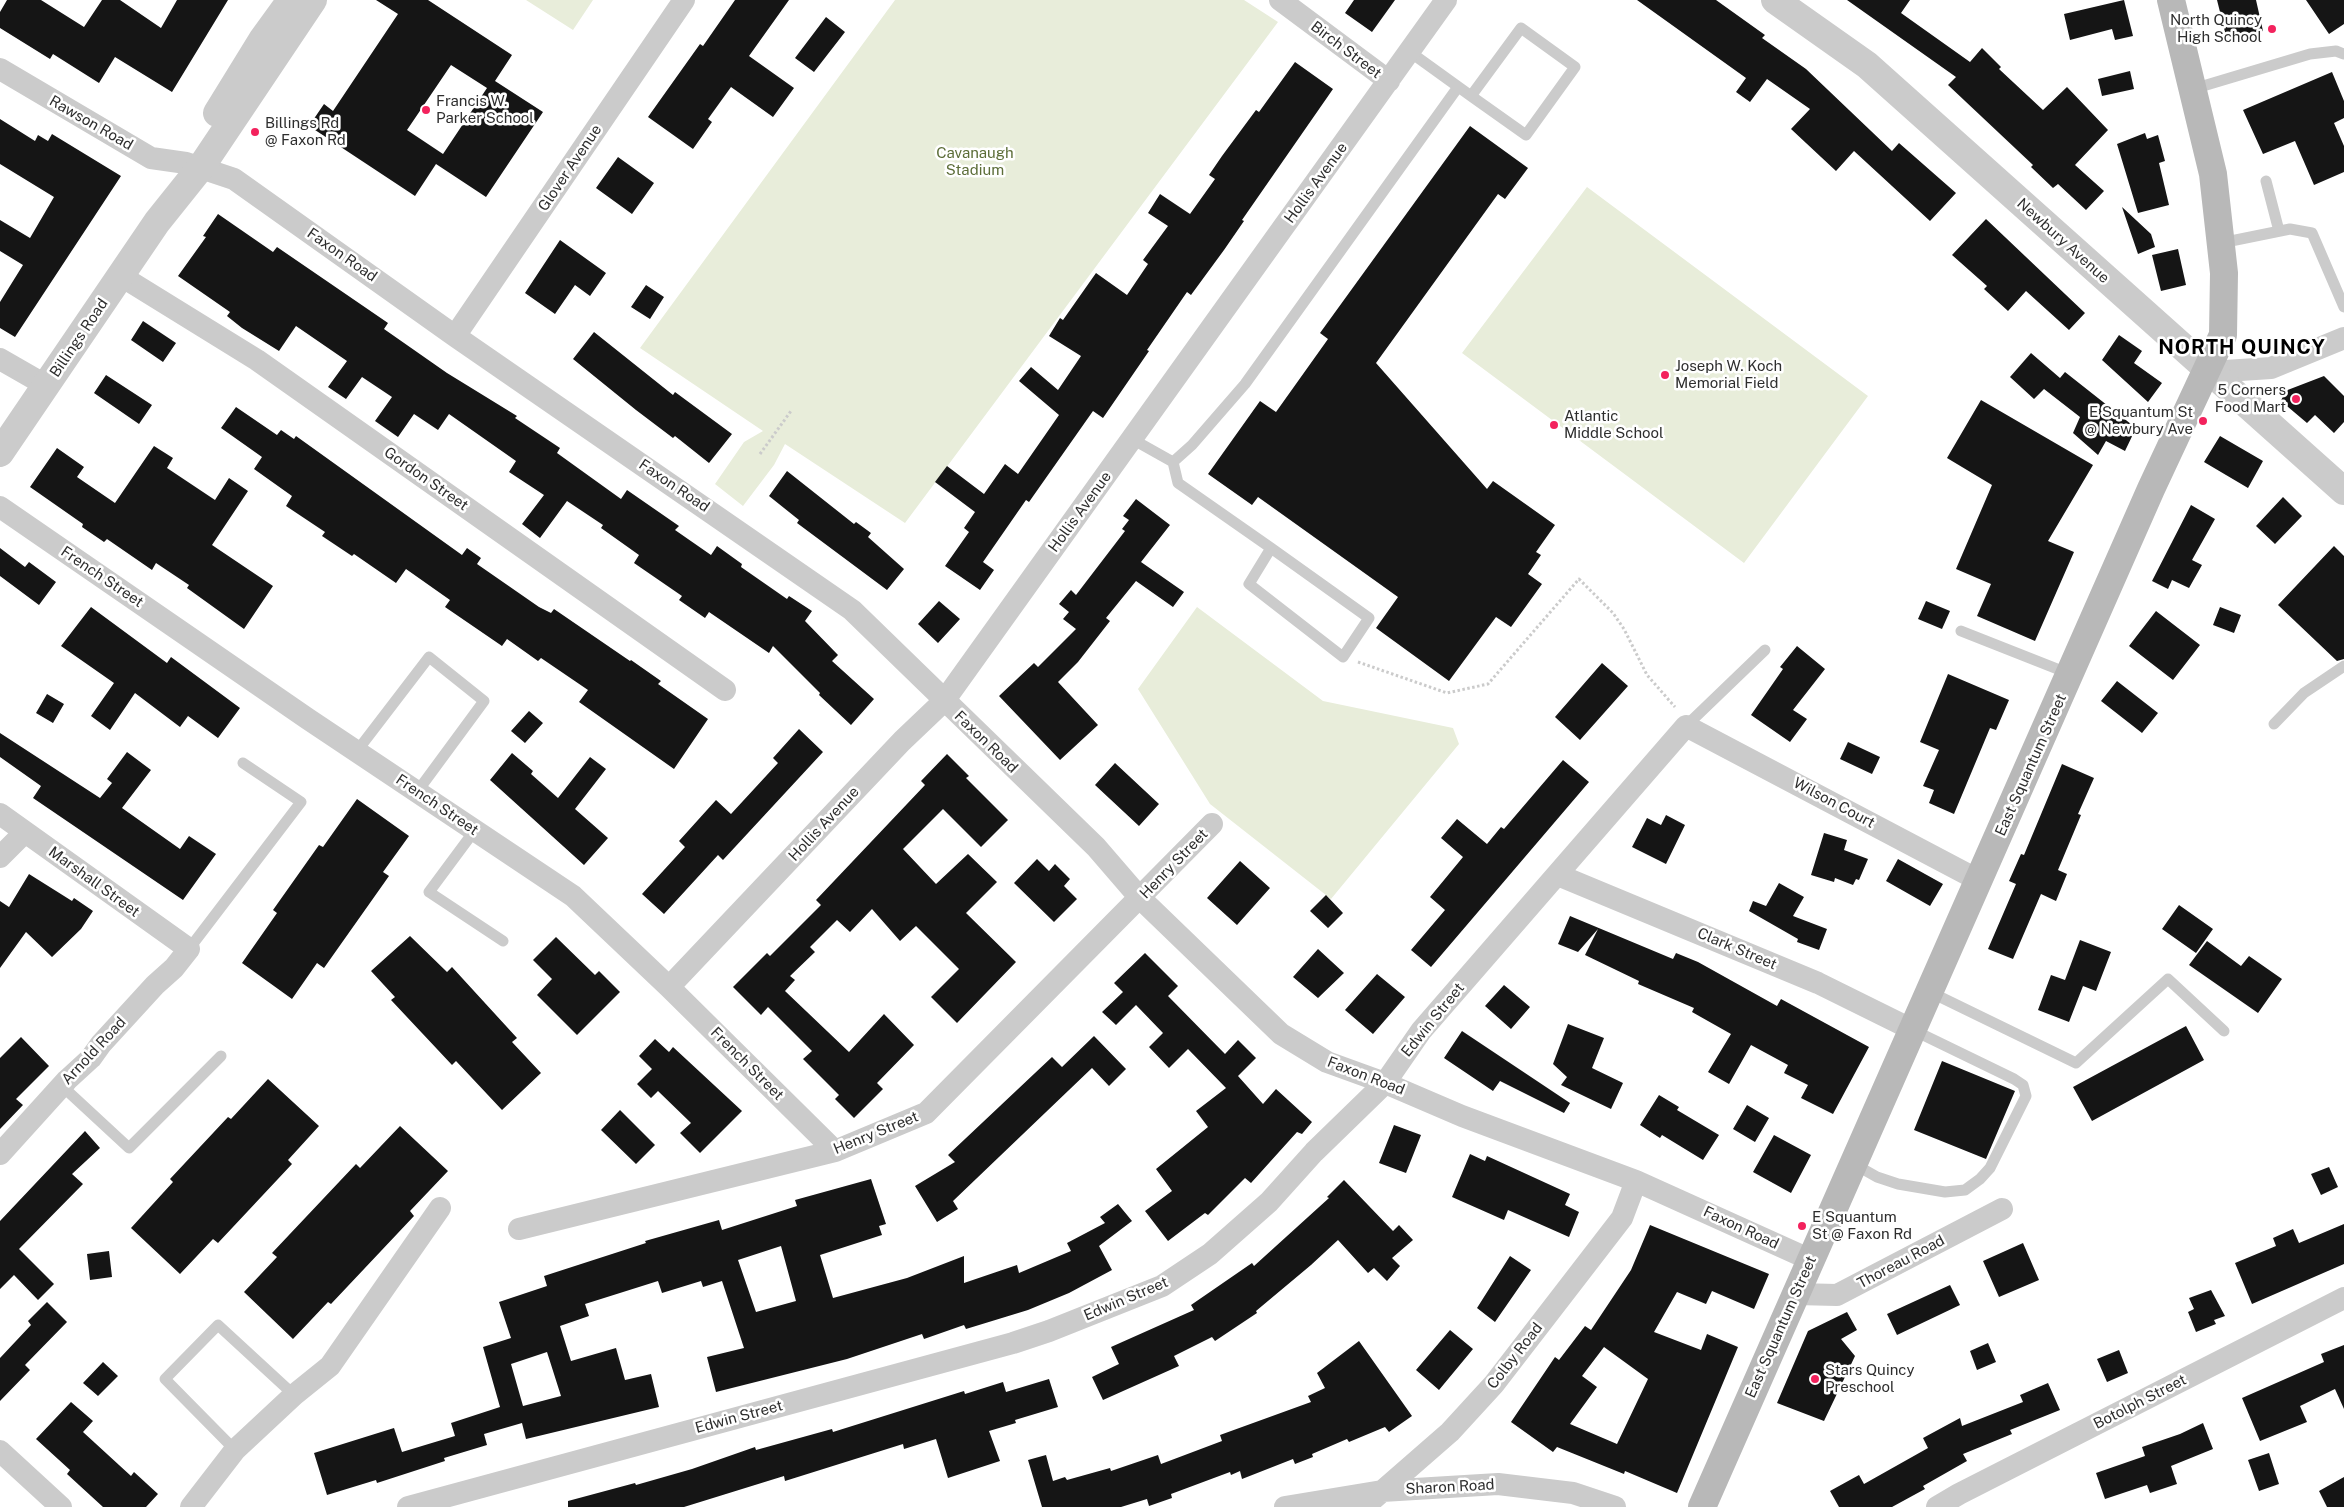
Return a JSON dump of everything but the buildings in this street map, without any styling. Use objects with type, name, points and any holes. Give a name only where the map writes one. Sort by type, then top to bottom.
[{"type":"main road","name":"East Squantum Street","points":[[1702,1507],[2070,674],[2206,369],[2223,335],[2224,273],[2213,174],[2171,0]]},
{"type":"street","name":"Billings Road","points":[[194,165],[262,40],[291,0]]},
{"type":"street","name":"Billings Road","points":[[0,453],[47,386],[194,165],[313,0]]},
{"type":"street","name":"Glover Avenue","points":[[456,336],[684,0]]},
{"type":"street","name":"Birch Street","points":[[1280,0],[1389,81]]},
{"type":"street","name":"Hollis Avenue","points":[[669,987],[902,741],[944,701],[1446,0]]},
{"type":"street","name":"Newbury Avenue","points":[[1775,0],[1867,65],[2344,491]]},
{"type":"street","name":"Rawson Road","points":[[0,69],[151,158],[194,165]]},
{"type":"street","name":"Faxon Road","points":[[194,165],[234,179],[456,336],[852,610],[1096,847],[1140,898],[1281,1034],[1327,1062],[1385,1083],[1462,1116],[1636,1181],[1811,1260]]},
{"type":"street","name":"Gordon Street","points":[[121,276],[257,360],[725,690]]},
{"type":"street","points":[[2206,369],[2225,371],[2271,368],[2344,338]]},
{"type":"street","points":[[0,359],[47,386]]},
{"type":"street","name":"French Street","points":[[0,507],[357,752],[573,896],[669,987],[835,1151]]},
{"type":"street","name":"Edwin Street","points":[[408,1507],[1013,1343],[1049,1331],[1162,1286],[1210,1254],[1269,1202],[1314,1152],[1385,1083],[1421,1031],[1686,726]]},
{"type":"street","name":"Wilson Court","points":[[1686,726],[1980,881]]},
{"type":"street","name":"Marshall Street","points":[[0,814],[189,949]]},
{"type":"street","name":"Henry Street","points":[[519,1229],[835,1151],[926,1113],[1212,824]]},
{"type":"street","points":[[0,858],[25,832]]},
{"type":"street","name":"Clark Street","points":[[1558,875],[1818,983],[1913,1030]]},
{"type":"street","name":"Arnold Road","points":[[0,1154],[62,1086],[91,1058],[101,1044],[155,985],[174,968],[189,949]]},
{"type":"street","name":"Colby Road","points":[[1364,1507],[1450,1432],[1494,1384],[1622,1218],[1636,1181]]},
{"type":"street","points":[[192,1507],[235,1450],[294,1395],[330,1366],[440,1208]]},
{"type":"street","name":"Thoreau Road","points":[[1796,1294],[1837,1295],[2002,1209]]},
{"type":"street","name":"Botolph Street","points":[[1937,1507],[1959,1494],[2344,1298]]},
{"type":"street","points":[[3,1460],[61,1507]]},
{"type":"street","name":"Sharon Road","points":[[1285,1507],[1382,1491],[1498,1484],[1573,1493],[1615,1507]]},
{"type":"lane","points":[[1410,52],[1471,96],[1526,135],[1576,67],[1521,28],[1471,96]]},
{"type":"lane","points":[[2193,89],[2310,54],[2336,51],[2344,54]]},
{"type":"lane","points":[[1173,462],[1192,445],[1244,384],[1458,86]]},
{"type":"lane","points":[[2266,181],[2279,231]]},
{"type":"lane","points":[[2221,243],[2290,229],[2312,233],[2344,307]]},
{"type":"lane","points":[[1132,439],[1173,462],[1178,483],[1271,548],[1370,618],[1343,657],[1249,584],[1271,548]]},
{"type":"lane","points":[[1961,631],[2070,674]]},
{"type":"lane","points":[[1686,726],[1765,650]]},
{"type":"lane","points":[[357,752],[429,657],[484,700],[417,792]]},
{"type":"lane","points":[[2274,724],[2304,693],[2344,666]]},
{"type":"lane","points":[[189,949],[301,802],[243,763]]},
{"type":"lane","points":[[474,830],[429,892],[503,941]]},
{"type":"lane","points":[[1930,992],[2076,1063],[2168,979],[2224,1031]]},
{"type":"lane","points":[[1854,1164],[1877,1177],[1898,1184],[1945,1192],[1965,1190],[1980,1179],[1990,1168],[2026,1096],[2023,1085],[2014,1079],[1913,1030]]},
{"type":"lane","points":[[62,1086],[129,1148],[221,1056]]},
{"type":"lane","points":[[235,1450],[165,1379],[218,1325],[294,1395]]},
{"type":"path","points":[[760,454],[791,412]]},
{"type":"path","points":[[1343,657],[1447,693],[1488,684],[1579,579],[1613,614],[1624,629],[1647,675],[1678,711],[1686,726]]},
{"type":"green space","points":[[526,0],[593,0],[573,30]]},
{"type":"green space","name":"Cavanaugh Stadium","points":[[895,0],[1244,0],[1278,22],[905,523],[785,444],[774,465],[743,506],[715,484],[744,442],[763,431],[640,348]]},
{"type":"green space","name":"Joseph W. Koch Memorial Field","points":[[1587,187],[1868,396],[1744,563],[1462,353]]},
{"type":"green space","points":[[1197,607],[1323,701],[1453,728],[1459,744],[1331,899],[1210,804],[1138,689]]},
{"type":"place","name":"North Quincy High School","points":[[2272,29]]},
{"type":"place","name":"Francis W. Parker School","points":[[426,110]]},
{"type":"place","name":"Billings Rd @ Faxon Rd","points":[[255,132]]},
{"type":"place","name":"Joseph W. Koch Memorial Field","points":[[1665,375]]},
{"type":"place","name":"5 Corners Food Mart","points":[[2296,399]]},
{"type":"place","name":"E Squantum St @ Newbury Ave","points":[[2203,421]]},
{"type":"place","name":"Atlantic Middle School","points":[[1554,425]]},
{"type":"place","name":"E Squantum St @ Faxon Rd","points":[[1802,1226]]},
{"type":"place","name":"Stars Quincy Preschool","points":[[1815,1379]]},
{"type":"district","name":"NORTH QUINCY","points":[[2242,348]]}]
